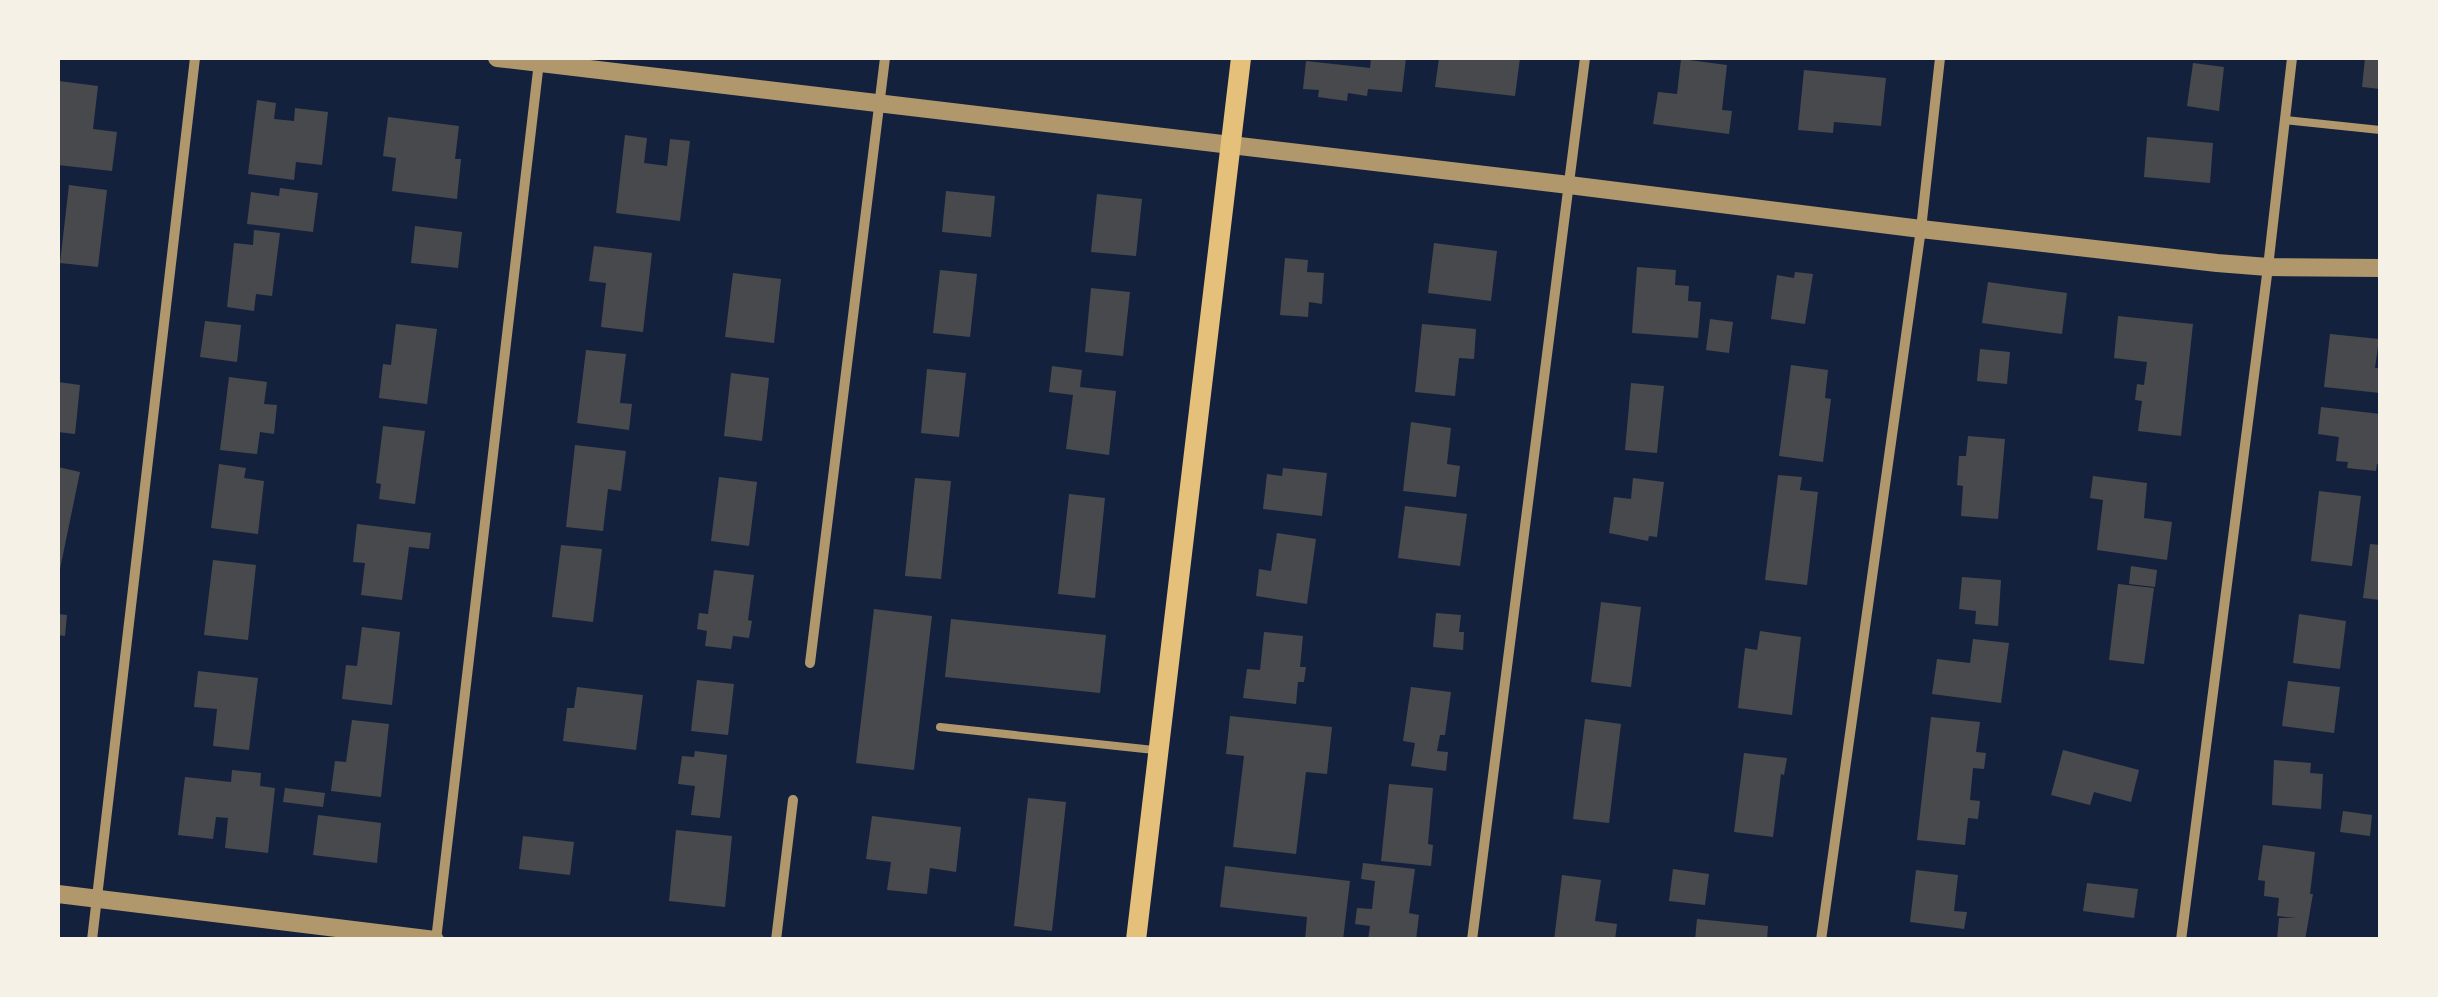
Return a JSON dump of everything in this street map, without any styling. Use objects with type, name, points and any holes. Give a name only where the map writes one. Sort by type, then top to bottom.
[{"type":"main road","points":[[1136,940],[1242,58]]},
{"type":"street","points":[[92,940],[195,58]]},
{"type":"street","points":[[497,58],[539,60],[1920,230],[2268,267],[2380,268]]},
{"type":"street","points":[[810,663],[885,58]]},
{"type":"street","points":[[1472,940],[1585,58]]},
{"type":"street","points":[[1821,940],[1920,230],[1940,58]]},
{"type":"street","points":[[2181,940],[2292,58]]},
{"type":"street","points":[[58,894],[436,940],[539,60]]},
{"type":"street","points":[[776,940],[793,800]]},
{"type":"lane","points":[[2285,120],[2380,130]]},
{"type":"lane","points":[[940,727],[1158,751]]},
{"type":"building","points":[[1371,58],[1406,58],[1402,92],[1368,89],[1367,96],[1348,93],[1347,101],[1318,97],[1319,90],[1303,89],[1306,61],[1370,68]]},
{"type":"building","points":[[1439,58],[1520,58],[1515,96],[1435,87]]},
{"type":"building","points":[[2365,58],[2380,58],[2380,89],[2362,87]]},
{"type":"building","points":[[1681,59],[1727,65],[1722,110],[1732,111],[1729,134],[1653,124],[1658,92],[1677,94]]},
{"type":"building","points":[[2193,63],[2224,67],[2219,111],[2187,106]]},
{"type":"building","points":[[1804,70],[1886,78],[1881,126],[1834,122],[1833,133],[1798,130]]},
{"type":"building","points":[[59,81],[98,86],[93,129],[117,132],[112,171],[58,165]]},
{"type":"building","points":[[257,100],[276,103],[274,119],[294,121],[295,108],[328,112],[322,165],[296,162],[294,180],[248,174]]},
{"type":"building","points":[[388,117],[459,126],[455,159],[461,159],[457,199],[392,191],[396,158],[383,156]]},
{"type":"building","points":[[625,135],[647,138],[644,163],[667,166],[670,139],[690,141],[680,221],[616,213]]},
{"type":"building","points":[[2147,137],[2213,143],[2210,183],[2144,177]]},
{"type":"building","points":[[69,185],[107,190],[98,267],[60,263]]},
{"type":"building","points":[[280,188],[318,193],[313,232],[247,224],[251,192],[279,196]]},
{"type":"building","points":[[946,191],[995,196],[991,237],[942,232]]},
{"type":"building","points":[[1097,194],[1142,199],[1136,256],[1091,252]]},
{"type":"building","points":[[415,226],[462,232],[458,268],[411,263]]},
{"type":"building","points":[[254,230],[280,233],[272,296],[256,294],[254,311],[227,307],[234,243],[253,245]]},
{"type":"building","points":[[1434,243],[1497,251],[1491,301],[1428,293]]},
{"type":"building","points":[[594,246],[652,253],[643,332],[601,327],[606,283],[589,281]]},
{"type":"building","points":[[1285,258],[1308,260],[1307,272],[1324,273],[1322,304],[1309,302],[1308,317],[1280,315]]},
{"type":"building","points":[[1637,267],[1676,270],[1675,285],[1689,286],[1688,301],[1701,302],[1698,338],[1632,333]]},
{"type":"building","points":[[940,270],[977,274],[970,337],[933,333]]},
{"type":"building","points":[[1795,272],[1813,274],[1805,324],[1771,319],[1777,275],[1794,278]]},
{"type":"building","points":[[733,273],[781,279],[774,343],[725,337]]},
{"type":"building","points":[[1988,282],[2067,293],[2062,334],[1982,323]]},
{"type":"building","points":[[1091,288],[1130,292],[1123,356],[1085,352]]},
{"type":"building","points":[[2118,316],[2193,324],[2181,436],[2138,431],[2142,401],[2135,400],[2137,384],[2144,385],[2147,362],[2114,358]]},
{"type":"building","points":[[1710,319],[1733,322],[1729,353],[1706,350]]},
{"type":"building","points":[[205,321],[241,325],[237,362],[200,357]]},
{"type":"building","points":[[396,324],[437,329],[427,404],[379,398],[383,364],[391,365]]},
{"type":"building","points":[[1422,324],[1476,329],[1474,359],[1459,358],[1455,396],[1415,392]]},
{"type":"building","points":[[2330,334],[2379,339],[2375,368],[2380,368],[2380,393],[2324,387]]},
{"type":"building","points":[[1980,349],[2010,352],[2007,384],[1977,381]]},
{"type":"building","points":[[586,350],[626,354],[620,403],[632,404],[629,430],[577,423]]},
{"type":"building","points":[[1791,365],[1828,370],[1825,398],[1831,399],[1823,462],[1779,456]]},
{"type":"building","points":[[1052,366],[1082,370],[1080,387],[1116,391],[1109,455],[1066,449],[1073,395],[1049,392]]},
{"type":"building","points":[[927,369],[966,373],[959,437],[921,433]]},
{"type":"building","points":[[731,373],[769,378],[762,441],[724,436]]},
{"type":"building","points":[[229,377],[267,382],[264,404],[277,405],[274,434],[260,432],[257,454],[220,450]]},
{"type":"building","points":[[58,382],[80,385],[75,434],[58,432]]},
{"type":"building","points":[[1631,383],[1664,386],[1657,453],[1625,450]]},
{"type":"building","points":[[2321,407],[2380,414],[2380,465],[2377,464],[2376,471],[2347,468],[2348,462],[2336,461],[2339,437],[2318,434]]},
{"type":"building","points":[[1411,422],[1451,428],[1447,464],[1460,466],[1456,497],[1403,491]]},
{"type":"building","points":[[383,426],[425,431],[415,504],[379,499],[381,484],[376,483]]},
{"type":"building","points":[[1968,436],[2005,439],[1998,519],[1961,516],[1959,456],[1966,456]]},
{"type":"building","points":[[575,445],[626,451],[621,491],[608,489],[603,531],[566,527]]},
{"type":"building","points":[[219,464],[246,468],[244,478],[264,481],[258,534],[211,528]]},
{"type":"building","points":[[58,467],[80,472],[59,574],[58,573]]},
{"type":"building","points":[[1283,468],[1327,473],[1322,516],[1263,509],[1267,474],[1282,476]]},
{"type":"building","points":[[1778,475],[1802,477],[1800,490],[1818,492],[1807,585],[1765,580]]},
{"type":"building","points":[[2093,476],[2147,483],[2144,518],[2172,522],[2167,560],[2097,550],[2103,500],[2090,498]]},
{"type":"building","points":[[719,477],[757,482],[749,546],[711,541]]},
{"type":"building","points":[[915,478],[951,481],[941,579],[905,576]]},
{"type":"building","points":[[1633,478],[1664,482],[1657,537],[1649,536],[1648,541],[1609,533],[1614,497],[1631,499]]},
{"type":"building","points":[[2319,491],[2361,496],[2352,566],[2311,561]]},
{"type":"building","points":[[1069,494],[1105,498],[1095,598],[1058,594]]},
{"type":"building","points":[[1405,506],[1467,514],[1460,566],[1398,558]]},
{"type":"building","points":[[357,524],[431,533],[429,549],[409,547],[402,600],[361,595],[365,563],[353,562]]},
{"type":"building","points":[[1277,533],[1316,539],[1307,604],[1256,596],[1259,569],[1271,571]]},
{"type":"building","points":[[2370,544],[2380,545],[2380,600],[2363,598]]},
{"type":"building","points":[[561,545],[602,549],[593,622],[552,617]]},
{"type":"building","points":[[213,560],[256,565],[248,640],[204,635]]},
{"type":"building","points":[[2131,566],[2157,570],[2155,587],[2129,584]]},
{"type":"building","points":[[714,570],[754,575],[749,638],[733,636],[731,649],[705,646],[707,631],[697,629],[699,613],[708,614]]},
{"type":"building","points":[[1962,577],[2001,580],[1998,626],[1975,624],[1976,611],[1959,609]]},
{"type":"building","points":[[2118,584],[2154,588],[2144,664],[2109,660]]},
{"type":"building","points":[[1601,602],[1641,607],[1631,687],[1591,682]]},
{"type":"building","points":[[874,609],[932,616],[914,770],[856,763]]},
{"type":"building","points":[[1436,613],[1461,615],[1463,650],[1433,647]]},
{"type":"building","points":[[58,614],[67,615],[65,636],[58,635]]},
{"type":"building","points":[[2299,614],[2346,621],[2340,669],[2293,663]]},
{"type":"building","points":[[951,619],[1106,635],[1100,693],[945,677]]},
{"type":"building","points":[[362,627],[400,632],[392,705],[342,699],[346,665],[357,666]]},
{"type":"building","points":[[1760,631],[1801,637],[1792,715],[1738,708],[1745,648],[1757,650]]},
{"type":"building","points":[[1264,632],[1303,636],[1300,667],[1306,667],[1304,682],[1298,682],[1296,704],[1243,698],[1247,669],[1260,670]]},
{"type":"building","points":[[1973,639],[2009,643],[2001,703],[1932,694],[1937,659],[1970,663]]},
{"type":"building","points":[[198,671],[258,678],[249,750],[213,746],[217,709],[194,707]]},
{"type":"building","points":[[697,680],[734,684],[728,735],[691,731]]},
{"type":"building","points":[[2288,681],[2340,687],[2334,733],[2282,726]]},
{"type":"building","points":[[577,687],[643,695],[636,750],[563,741],[567,708],[574,708]]},
{"type":"building","points":[[1411,687],[1451,692],[1445,735],[1440,735],[1437,751],[1448,752],[1446,771],[1411,766],[1415,743],[1403,741]]},
{"type":"building","points":[[1230,716],[1332,727],[1327,774],[1306,772],[1296,854],[1233,847],[1244,756],[1226,754]]},
{"type":"building","points":[[1931,717],[1980,722],[1976,752],[1986,753],[1984,769],[1973,768],[1970,800],[1980,801],[1978,819],[1968,818],[1965,845],[1917,840]]},
{"type":"building","points":[[1585,719],[1621,724],[1609,823],[1573,819]]},
{"type":"building","points":[[352,720],[389,724],[381,797],[331,791],[335,761],[346,762]]},
{"type":"building","points":[[2063,750],[2139,770],[2131,802],[2094,792],[2090,805],[2051,795]]},
{"type":"building","points":[[695,751],[727,755],[720,818],[691,815],[695,786],[678,784],[682,756],[694,757]]},
{"type":"building","points":[[1744,753],[1787,758],[1784,775],[1781,774],[1773,837],[1734,832]]},
{"type":"building","points":[[2274,760],[2311,763],[2310,773],[2323,774],[2321,809],[2272,805]]},
{"type":"building","points":[[232,770],[261,773],[260,786],[275,788],[268,853],[225,848],[228,818],[216,817],[213,839],[178,835],[185,777],[231,782]]},
{"type":"building","points":[[1389,784],[1433,788],[1428,844],[1433,845],[1431,866],[1381,861]]},
{"type":"building","points":[[285,788],[325,793],[323,807],[283,802]]},
{"type":"building","points":[[1028,798],[1066,802],[1052,931],[1014,926]]},
{"type":"building","points":[[2343,811],[2372,815],[2370,836],[2340,832]]},
{"type":"building","points":[[318,815],[381,823],[377,863],[313,855]]},
{"type":"building","points":[[872,816],[961,827],[956,872],[930,868],[927,894],[887,890],[891,862],[866,859]]},
{"type":"building","points":[[676,830],[732,836],[725,907],[669,901]]},
{"type":"building","points":[[523,836],[574,842],[570,875],[519,869]]},
{"type":"building","points":[[2263,845],[2315,852],[2305,940],[2277,939],[2279,918],[2296,918],[2277,916],[2279,898],[2264,896],[2265,881],[2258,880]]},
{"type":"building","points":[[1363,863],[1415,869],[1409,913],[1419,915],[1416,940],[1368,940],[1370,926],[1355,924],[1357,908],[1372,909],[1375,881],[1361,879]]},
{"type":"building","points":[[1225,866],[1350,881],[1343,940],[1305,940],[1307,917],[1220,907]]},
{"type":"building","points":[[1673,869],[1709,874],[1705,905],[1669,901]]},
{"type":"building","points":[[1916,870],[1958,875],[1954,911],[1967,912],[1964,929],[1910,922]]},
{"type":"building","points":[[1562,875],[1601,880],[1595,921],[1617,924],[1615,940],[1554,940]]},
{"type":"building","points":[[2087,883],[2138,889],[2134,918],[2083,911]]},
{"type":"building","points":[[1697,919],[1768,926],[1767,940],[1695,940]]}]
